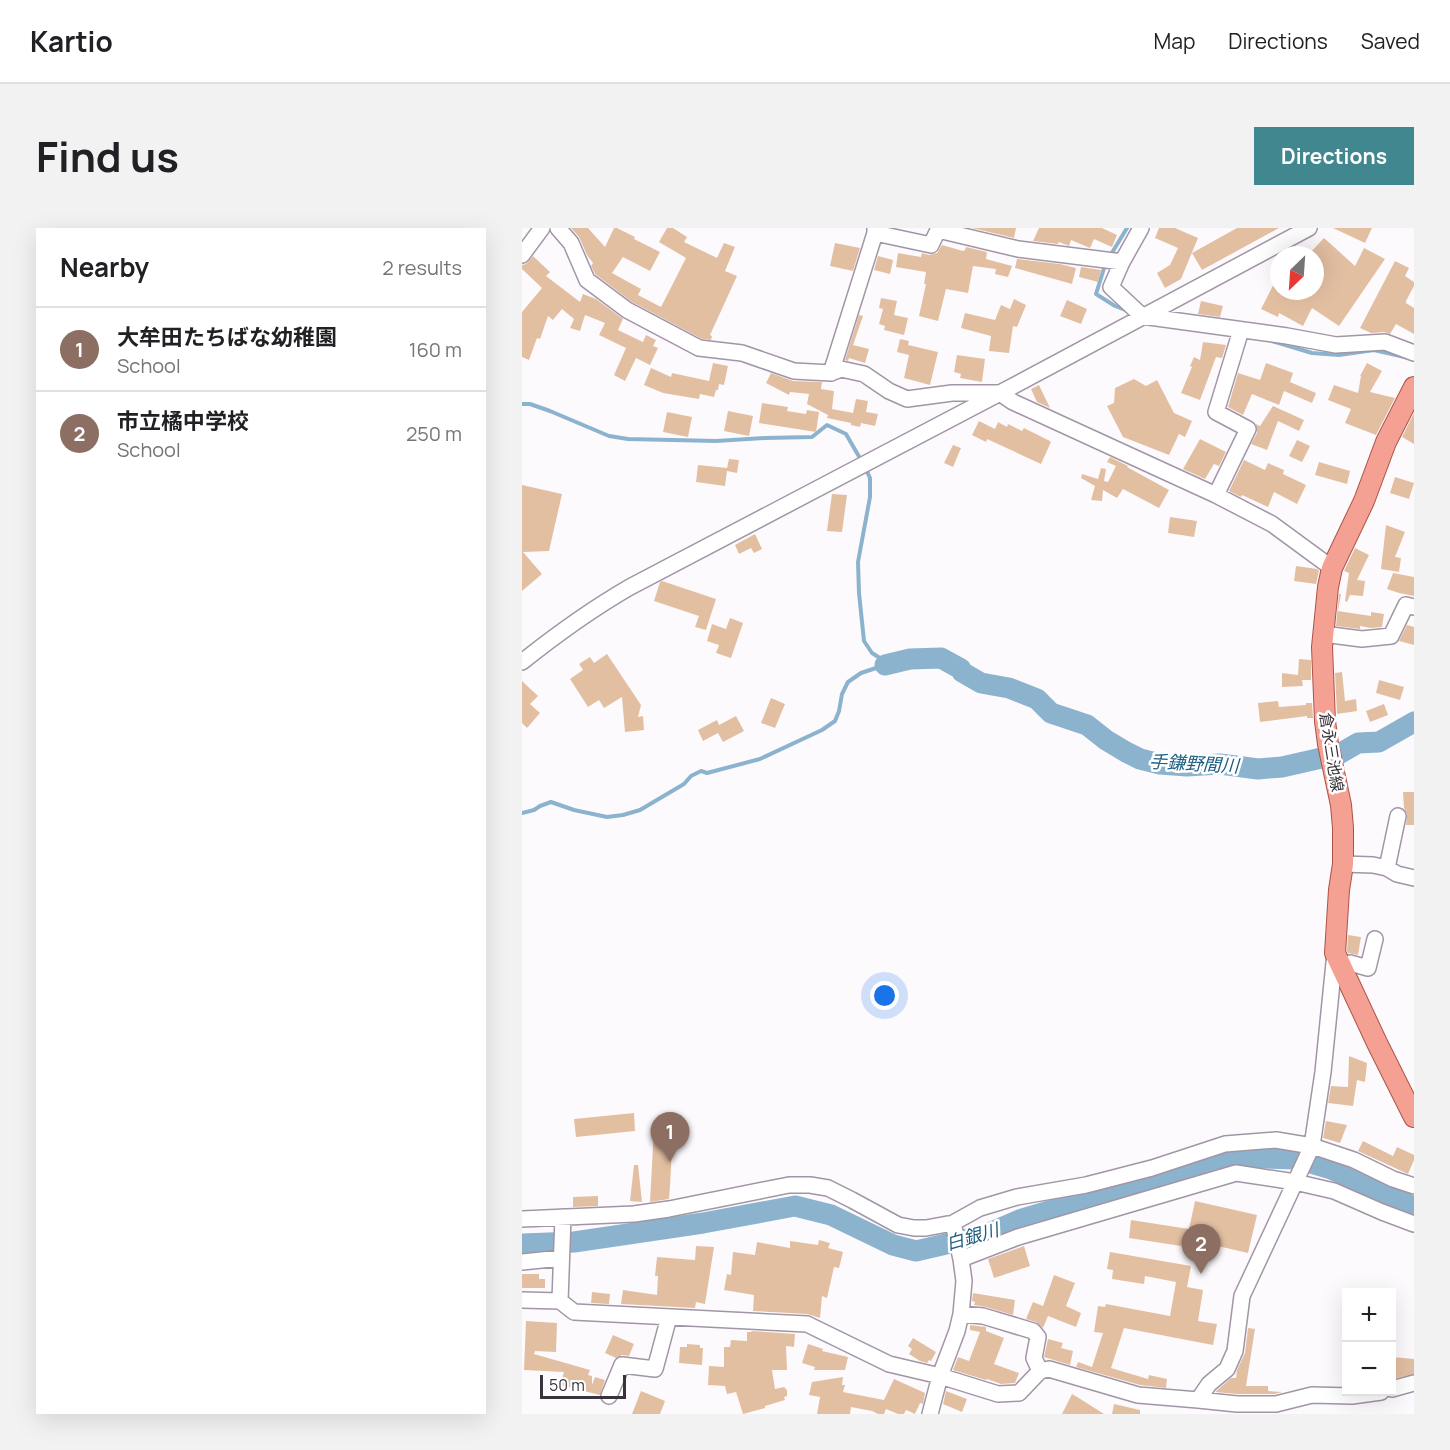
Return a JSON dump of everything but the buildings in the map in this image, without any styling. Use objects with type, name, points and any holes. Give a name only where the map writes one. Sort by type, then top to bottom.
[{"type":"main road","name":"倉永三池線","points":[[1411,1107],[1377,1043],[1338,959],[1343,828],[1341,805],[1325,721],[1322,647],[1332,568],[1364,501],[1386,442],[1408,413],[1414,387]]},
{"type":"street","points":[[522,255],[542,228]]},
{"type":"street","points":[[558,228],[571,243],[587,280],[627,310],[699,348],[742,353],[794,371],[831,373],[841,369],[864,374],[889,391],[907,399],[952,393],[1000,393],[1013,402],[1216,495],[1272,524],[1332,568]]},
{"type":"street","points":[[1141,228],[1111,287],[1142,316],[1336,345],[1384,342],[1414,353]]},
{"type":"street","points":[[522,662],[554,636],[630,587],[1309,228]]},
{"type":"street","points":[[831,373],[875,230],[930,245],[938,230],[1018,249],[1122,262]]},
{"type":"street","points":[[1216,495],[1248,429],[1216,411],[1241,330]]},
{"type":"street","points":[[1323,634],[1362,639],[1391,636],[1406,605],[1414,607]]},
{"type":"street","points":[[1387,868],[1398,816]]},
{"type":"street","points":[[1343,864],[1373,865],[1414,878]]},
{"type":"street","points":[[1192,1404],[1209,1384],[1227,1369],[1235,1351],[1242,1296],[1312,1146],[1338,959],[1368,968],[1376,939]]},
{"type":"street","points":[[522,1219],[634,1214],[789,1185],[810,1185],[828,1188],[898,1225],[914,1228],[954,1227],[980,1208],[1008,1199],[1086,1185],[1152,1168],[1225,1144],[1276,1140],[1312,1146],[1354,1160],[1393,1179],[1414,1186]]},
{"type":"street","points":[[960,1258],[1018,1237],[1236,1173],[1295,1182],[1334,1191],[1414,1224]]},
{"type":"street","points":[[560,1301],[563,1217]]},
{"type":"street","points":[[930,1414],[940,1376],[962,1314],[964,1281],[954,1227]]},
{"type":"street","points":[[522,1262],[562,1254]]},
{"type":"street","points":[[522,1300],[560,1301],[574,1311],[807,1324],[889,1364],[940,1376],[998,1394],[1019,1393],[1040,1371],[1050,1369],[1138,1395],[1192,1404],[1237,1404],[1277,1409],[1312,1395],[1342,1396]]},
{"type":"street","points":[[962,1314],[983,1316],[1033,1331],[1038,1336],[1034,1358],[1040,1371]]},
{"type":"street","points":[[609,1396],[622,1365],[655,1369],[669,1317]]},
{"type":"street","points":[[1396,1388],[1414,1383]]},
{"type":"waterway","points":[[1110,256],[1127,228]]},
{"type":"waterway","points":[[1105,265],[1096,294],[1128,311]]},
{"type":"waterway","points":[[1272,341],[1312,353],[1339,355],[1374,350],[1409,358]]},
{"type":"waterway","points":[[522,404],[530,404],[550,411],[609,436],[628,439],[716,441],[812,437],[827,425],[846,434],[861,460]]},
{"type":"waterway","points":[[522,813],[551,802],[607,817],[623,815],[640,810],[701,771],[707,773],[760,759],[822,730],[835,721],[842,694],[848,682],[861,673],[885,665],[883,660],[872,653],[864,641],[859,593],[858,562],[870,497],[870,478],[865,467]]},
{"type":"waterway","name":"手鎌野間川","points":[[885,665],[910,659],[941,658],[981,683],[1009,688],[1037,699],[1051,713],[1087,725],[1126,752],[1140,759],[1160,764],[1187,766],[1220,764],[1258,769],[1282,767],[1339,754],[1358,743],[1379,742],[1414,722]]},
{"type":"waterway","name":"白銀川","points":[[522,1244],[574,1242],[703,1223],[795,1206],[831,1215],[893,1245],[916,1251],[985,1235],[1022,1219],[1230,1157],[1297,1159],[1331,1169],[1414,1207]]},
{"type":"place","name":"大牟田たちばな幼稚園","points":[[670,1162]]},
{"type":"place","name":"市立橘中学校","points":[[1201,1274]]}]
